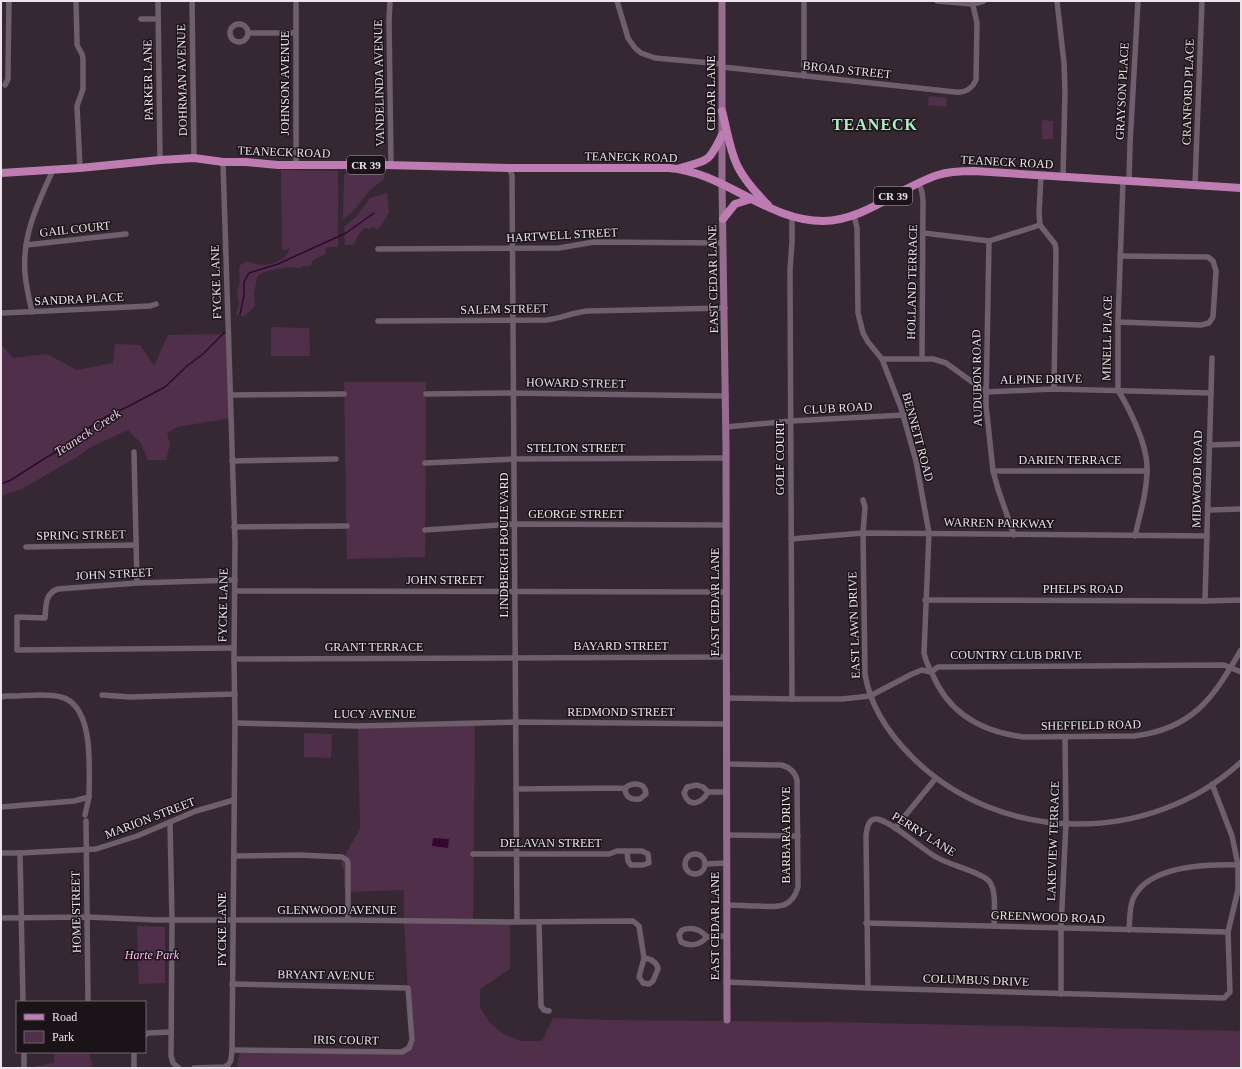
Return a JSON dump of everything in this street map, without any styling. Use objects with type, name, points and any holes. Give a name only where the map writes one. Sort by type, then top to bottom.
[{"type":"main road","points":[[722,111],[737,164],[747,181],[770,207]]},
{"type":"main road","points":[[679,169],[702,162],[709,158],[722,135]]},
{"type":"main road","name":"TEANECK ROAD","points":[[1,173],[194,158],[223,162],[296,165],[391,165],[509,168],[628,167],[679,169],[696,173],[751,199],[792,216],[807,220],[822,221],[838,220],[854,216],[919,183],[940,174],[957,171],[980,171],[1241,188]]},
{"type":"main road","points":[[723,219],[736,203],[751,199]]},
{"type":"street","points":[[5,85],[8,79],[8,1]]},
{"type":"street","points":[[76,1],[77,45],[83,59],[83,89],[78,106],[80,168]]},
{"type":"street","name":"PARKER LANE","points":[[158,1],[160,160]]},
{"type":"street","name":"DOHRMAN AVENUE","points":[[192,1],[194,158]]},
{"type":"street","name":"JOHNSON AVENUE","points":[[296,1],[296,165]]},
{"type":"street","name":"VANDELINDA AVENUE","points":[[390,1],[391,165]]},
{"type":"street","name":"BROAD STREET","points":[[617,1],[628,38],[635,48],[641,53],[655,58],[954,92],[964,91],[970,88],[976,80],[977,23],[973,3]]},
{"type":"street","name":"CEDAR LANE","points":[[722,1],[722,184]]},
{"type":"street","points":[[804,1],[804,76]]},
{"type":"street","points":[[937,1],[973,3],[984,1]]},
{"type":"street","points":[[1057,1],[1064,63],[1065,92],[1063,177]]},
{"type":"street","name":"GRAYSON PLACE","points":[[1126,181],[1130,144],[1138,1]]},
{"type":"street","name":"CRANFORD PLACE","points":[[1195,185],[1202,1]]},
{"type":"street","points":[[141,19],[158,19]]},
{"type":"street","points":[[248,33],[296,33]]},
{"type":"street","name":"FYCKE LANE","points":[[223,162],[231,395],[235,580],[232,1050]]},
{"type":"street","name":"LINDBERGH BOULEVARD","points":[[509,168],[512,175],[513,249],[517,922]]},
{"type":"street","points":[[32,312],[24,272],[24,257],[28,230],[32,218],[53,170]]},
{"type":"street","points":[[1041,176],[1039,213],[1040,225],[1055,244],[1056,251],[1054,389]]},
{"type":"street","name":"MINELL PLACE","points":[[1126,181],[1120,256],[1118,390],[1123,397],[1144,446],[1147,471],[1142,507],[1135,536]]},
{"type":"street","name":"HOLLAND TERRACE","points":[[919,183],[923,194],[924,233],[922,358]]},
{"type":"street","name":"EAST CEDAR LANE","points":[[722,184],[726,396],[726,1020]]},
{"type":"street","name":"GOLF COURT","points":[[792,216],[790,264],[792,699]]},
{"type":"street","name":"BENNETT ROAD","points":[[854,216],[857,228],[858,313],[863,333],[868,342],[882,359],[904,415],[916,461],[929,533],[924,653],[926,662],[931,672]]},
{"type":"street","points":[[924,233],[989,241],[1040,225]]},
{"type":"street","name":"GAIL COURT","points":[[26,245],[126,234]]},
{"type":"street","name":"AUDUBON ROAD","points":[[989,241],[986,412],[998,489],[1014,535]]},
{"type":"street","name":"HARTWELL STREET","points":[[378,249],[559,248],[594,242],[724,243]]},
{"type":"street","points":[[1118,322],[1200,326],[1209,323],[1213,317],[1216,271],[1213,261],[1208,257],[1120,256]]},
{"type":"street","name":"SANDRA PLACE","points":[[2,314],[150,306],[156,304]]},
{"type":"street","name":"SALEM STREET","points":[[378,321],[546,320],[588,311],[725,308]]},
{"type":"street","name":"ALPINE DRIVE","points":[[882,359],[922,358],[933,359],[946,363],[986,392],[1054,389],[1211,393]]},
{"type":"street","name":"MIDWOOD ROAD","points":[[1205,601],[1212,358]]},
{"type":"street","name":"HOWARD STREET","points":[[426,394],[514,393],[726,396]]},
{"type":"street","points":[[231,395],[344,394]]},
{"type":"street","name":"CLUB ROAD","points":[[726,427],[790,421],[904,415]]},
{"type":"street","points":[[1209,445],[1241,444]]},
{"type":"street","points":[[134,452],[137,583]]},
{"type":"street","name":"STELTON STREET","points":[[426,463],[514,459],[726,458]]},
{"type":"street","points":[[232,461],[336,459]]},
{"type":"street","name":"DARIEN TERRACE","points":[[994,471],[1147,471]]},
{"type":"street","name":"EAST LAWN DRIVE","points":[[863,500],[865,674],[870,696],[878,713],[898,741],[921,766],[936,778],[968,799],[1003,813],[1037,820],[1066,823],[1101,823],[1134,818],[1170,807],[1212,784],[1241,762]]},
{"type":"street","points":[[1208,510],[1241,509]]},
{"type":"street","name":"GEORGE STREET","points":[[425,530],[515,524],[726,525]]},
{"type":"street","points":[[234,527],[347,526]]},
{"type":"street","name":"WARREN PARKWAY","points":[[791,539],[863,533],[1207,536]]},
{"type":"street","name":"SPRING STREET","points":[[26,547],[136,546]]},
{"type":"street","name":"JOHN STREET","points":[[234,648],[17,650],[17,616],[45,618],[47,597],[53,590],[58,588],[137,583],[235,580]]},
{"type":"street","name":"JOHN STREET","points":[[235,591],[515,590],[726,592]]},
{"type":"street","name":"PHELPS ROAD","points":[[926,600],[1241,600]]},
{"type":"street","name":"SHEFFIELD ROAD","points":[[931,672],[940,690],[952,706],[968,718],[998,733],[1024,737],[1134,736],[1160,731],[1172,726],[1184,720],[1203,705],[1211,697],[1231,668],[1241,650]]},
{"type":"street","name":"BAYARD STREET","points":[[516,657],[726,657]]},
{"type":"street","name":"GRANT TERRACE","points":[[234,659],[516,657]]},
{"type":"street","name":"COUNTRY CLUB DRIVE","points":[[726,698],[842,699],[870,696],[922,670],[931,672],[938,667],[949,666],[1224,665],[1241,672]]},
{"type":"street","points":[[102,695],[130,697],[235,694]]},
{"type":"street","name":"HOME STREET","points":[[1,698],[6,696],[48,695],[62,697],[72,703],[82,720],[88,737],[89,797],[85,818],[88,1001]]},
{"type":"street","name":"LUCY AVENUE","points":[[235,723],[358,726],[516,722]]},
{"type":"street","name":"REDMOND STREET","points":[[516,722],[726,724]]},
{"type":"street","name":"LAKEVIEW TERRACE","points":[[1061,994],[1061,928],[1066,823],[1065,737]]},
{"type":"street","name":"BARBARA DRIVE","points":[[726,764],[781,765],[786,766],[794,772],[797,780],[798,836],[798,887],[790,902],[775,907],[726,905]]},
{"type":"street","points":[[894,828],[936,778]]},
{"type":"street","points":[[1212,784],[1232,836],[1239,865],[1238,890],[1228,932]]},
{"type":"street","points":[[516,789],[625,788]]},
{"type":"street","points":[[708,792],[726,792]]},
{"type":"street","points":[[1,807],[74,801],[89,797]]},
{"type":"street","name":"MARION STREET","points":[[1,853],[96,849],[120,843],[196,811],[234,800]]},
{"type":"street","name":"PERRY LANE","points":[[868,988],[866,835],[870,822],[876,818],[894,828],[937,858],[979,875],[989,881],[994,891],[994,926]]},
{"type":"street","points":[[170,822],[172,1061],[179,1068]]},
{"type":"street","points":[[726,835],[798,836]]},
{"type":"street","name":"DELAVAN STREET","points":[[473,854],[609,854],[617,851],[627,852]]},
{"type":"street","points":[[20,853],[23,1001]]},
{"type":"street","points":[[234,856],[299,855],[342,857],[347,860],[348,864],[348,920]]},
{"type":"street","points":[[704,864],[726,863]]},
{"type":"street","points":[[1129,930],[1133,899],[1137,892],[1149,880],[1187,868],[1216,864],[1239,865]]},
{"type":"street","name":"GLENWOOD AVENUE","points":[[1,918],[87,917],[137,920],[517,922],[633,921],[639,926],[644,958],[639,977],[641,982],[649,984],[653,982],[658,969],[657,964],[652,960],[644,958]]},
{"type":"street","points":[[539,922],[541,1006],[544,1010],[549,1011]]},
{"type":"street","name":"GREENWOOD ROAD","points":[[866,923],[1228,932]]},
{"type":"street","points":[[706,937],[700,930],[692,929],[682,930],[679,935],[681,942],[689,944],[700,943],[706,937],[726,936]]},
{"type":"street","name":"COLUMBUS DRIVE","points":[[726,982],[868,988],[1224,998],[1230,992],[1228,932]]},
{"type":"street","name":"BRYANT AVENUE","points":[[232,984],[408,988],[409,1000]]},
{"type":"street","name":"IRIS COURT","points":[[232,1050],[402,1052],[409,1048],[412,1040],[409,1000]]},
{"type":"street","points":[[146,1034],[171,1032]]},
{"type":"street","points":[[194,1068],[228,1066],[231,1063],[232,1050]]},
{"type":"street","points":[[24,1053],[24,1068]]},
{"type":"street","points":[[134,1053],[134,1068]]},
{"type":"green space","points":[[929,96],[947,98],[946,107],[928,105]]},
{"type":"green space","points":[[1042,120],[1053,121],[1053,139],[1042,139]]},
{"type":"green space","points":[[281,170],[338,171],[338,247],[327,247],[325,249],[326,253],[312,261],[310,266],[300,268],[290,267],[264,272],[257,277],[254,294],[255,306],[245,316],[238,315],[236,314],[239,303],[237,292],[240,282],[239,270],[241,264],[248,261],[263,265],[277,262],[286,256],[290,248],[284,250],[282,249]]},
{"type":"green space","points":[[384,173],[384,179],[369,191],[356,208],[343,220],[344,174]]},
{"type":"green space","points":[[387,193],[389,213],[379,228],[373,227],[369,230],[364,228],[357,237],[355,243],[352,245],[345,245],[344,227],[357,216],[370,198]]},
{"type":"green space","points":[[271,327],[309,328],[310,356],[271,356]]},
{"type":"green space","points":[[229,334],[231,418],[177,427],[167,433],[170,444],[166,460],[148,460],[140,442],[128,430],[91,447],[77,457],[22,489],[1,496],[1,344],[13,358],[47,354],[77,370],[113,363],[115,344],[140,345],[154,366],[168,335]]},
{"type":"green space","points":[[344,382],[426,382],[425,557],[347,559]]},
{"type":"green space","points":[[475,724],[473,921],[510,922],[510,969],[480,989],[480,1007],[490,1023],[502,1033],[520,1041],[542,1041],[553,1018],[606,1020],[829,1022],[1238,1031],[1241,1028],[1241,1068],[237,1068],[240,1050],[402,1052],[411,1045],[404,921],[404,890],[350,892],[344,887],[344,870],[341,863],[360,828],[358,726]]},
{"type":"green space","points":[[304,733],[332,734],[331,758],[304,757]]},
{"type":"green space","name":"Harte Park","points":[[137,926],[165,927],[165,983],[139,984]]},
{"type":"green space","points":[[54,1053],[89,1053],[93,1068],[26,1068],[54,1063]]},
{"type":"shaded area","points":[[433,838],[449,839],[448,848],[432,846]]},
{"type":"waterway","name":"Teaneck Creek","points":[[240,314],[244,296],[244,282],[249,273],[278,264],[346,233],[374,213]]},
{"type":"waterway","name":"Teaneck Creek","points":[[1,484],[11,480],[47,457],[66,447],[81,433],[107,416],[165,387],[187,366],[203,354],[225,332]]},
{"type":"district","name":"TEANECK","points":[[875,124]]}]
